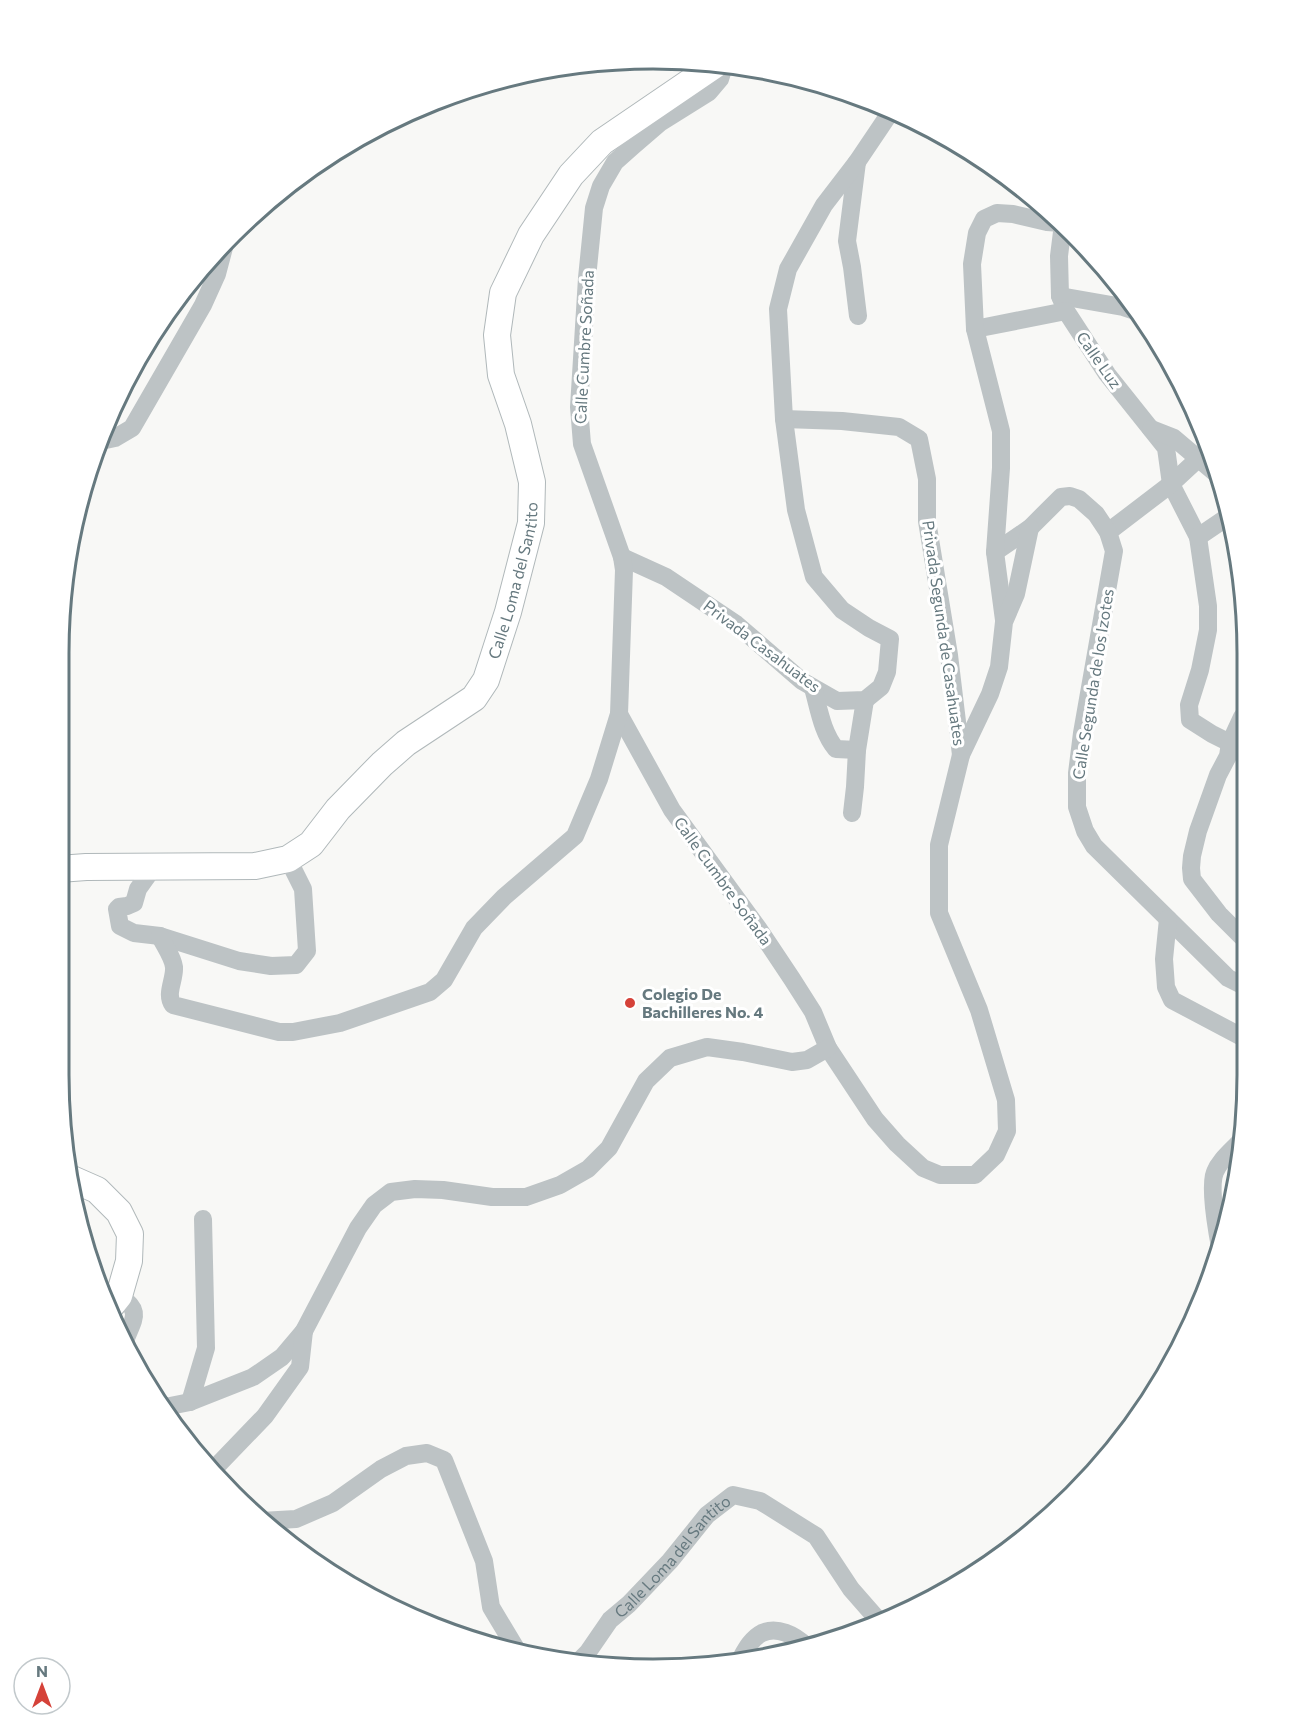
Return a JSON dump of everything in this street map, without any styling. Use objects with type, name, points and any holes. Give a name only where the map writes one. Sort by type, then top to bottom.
[{"type":"main road","name":"Calle Loma del Santito","points":[[69,868],[255,866],[288,859],[311,844],[338,809],[406,743],[474,698],[486,680],[508,612],[531,523],[532,482],[518,424],[501,375],[497,335],[503,293],[531,235],[571,175],[602,142],[705,71]]},
{"type":"main road","points":[[79,1182],[97,1190],[119,1212],[130,1234],[129,1261],[115,1301]]},
{"type":"street","name":"Calle Cumbre Soñada","points":[[160,936],[174,964],[170,1000],[174,1005],[279,1032],[307,1030],[340,1023],[430,992],[444,980],[451,970],[474,928],[504,897],[575,836],[598,779],[619,714],[624,570],[622,557],[582,444],[580,429],[579,407],[587,278],[594,208],[601,186],[615,162],[661,122],[709,92],[720,79],[717,73]]},
{"type":"street","points":[[852,813],[856,750],[865,700],[881,687],[884,680],[887,672],[890,639],[842,610],[814,577],[796,510],[784,419],[778,309],[788,269],[824,205],[887,118]]},
{"type":"street","points":[[856,162],[847,241],[858,316]]},
{"type":"street","points":[[172,1406],[189,1402],[253,1377],[282,1356],[304,1331],[358,1228],[374,1205],[390,1192],[415,1189],[443,1190],[492,1197],[526,1197],[560,1185],[588,1169],[609,1148],[646,1081],[670,1058],[707,1047],[792,1062],[807,1060],[828,1048],[875,1119],[923,1168],[940,1174],[975,1174],[996,1155],[1007,1131],[1006,1100],[979,1010],[939,913],[939,845],[961,755],[990,694],[999,666],[1004,622],[994,552],[1001,431],[975,329],[972,264],[977,233],[984,219],[997,213],[1013,214],[1046,222]]},
{"type":"street","points":[[1061,235],[1059,256],[1063,303]]},
{"type":"street","points":[[110,439],[132,428],[203,305],[220,261]]},
{"type":"street","points":[[975,329],[1063,303],[1123,307]]},
{"type":"street","name":"Calle Luz","points":[[1063,303],[1107,374],[1166,447],[1171,484]]},
{"type":"street","name":"Privada Segunda de Casahuates","points":[[784,419],[842,421],[899,427],[919,439],[927,479],[927,521],[949,655],[961,755]]},
{"type":"street","points":[[1151,429],[1174,438],[1206,466]]},
{"type":"street","points":[[1108,532],[1171,484],[1198,459]]},
{"type":"street","points":[[1171,484],[1198,537],[1208,606],[1208,630],[1188,713],[1190,720],[1230,743]]},
{"type":"street","name":"Calle Segunda de los Izotes","points":[[994,552],[1030,528],[1061,497],[1070,496],[1079,499],[1096,514],[1108,532],[1114,551],[1082,733],[1077,773],[1077,807],[1085,831],[1094,846],[1228,978],[1237,982]]},
{"type":"street","points":[[1198,537],[1222,521]]},
{"type":"street","points":[[1004,622],[1022,574],[1030,528]]},
{"type":"street","name":"Privada Casahuates","points":[[622,557],[666,577],[736,624],[813,688],[837,701],[865,700]]},
{"type":"street","points":[[813,688],[824,729],[830,742],[836,749],[856,750]]},
{"type":"street","name":"Calle Cumbre Soñada","points":[[619,714],[672,810],[758,928],[813,1012],[828,1048]]},
{"type":"street","points":[[1237,728],[1198,831],[1191,868],[1192,879],[1237,932]]},
{"type":"street","points":[[149,868],[148,875],[138,889],[134,903],[117,909],[118,922],[121,927],[134,933],[160,936],[239,961],[271,966],[296,965],[307,951],[303,889],[288,859]]},
{"type":"street","points":[[1168,919],[1164,959],[1166,987],[1172,1000],[1237,1034]]},
{"type":"street","points":[[1217,1225],[1213,1179],[1216,1170],[1232,1151]]},
{"type":"street","points":[[189,1402],[206,1348],[203,1219]]},
{"type":"street","points":[[115,1301],[130,1303],[134,1308],[135,1314],[128,1332]]},
{"type":"street","points":[[218,1465],[265,1416],[300,1367],[304,1331]]},
{"type":"street","points":[[275,1520],[296,1519],[333,1503],[381,1469],[406,1456],[427,1453],[444,1460],[484,1561],[491,1607],[512,1641]]},
{"type":"street","name":"Calle Loma del Santito","points":[[585,1655],[610,1620],[629,1604],[670,1561],[707,1515],[733,1496],[760,1501],[816,1536],[851,1589],[874,1616]]},
{"type":"street","points":[[745,1651],[763,1632],[781,1631],[800,1640]]},
{"type":"place","name":"Colegio De Bachilleres No. 4","points":[[630,1003]]}]
